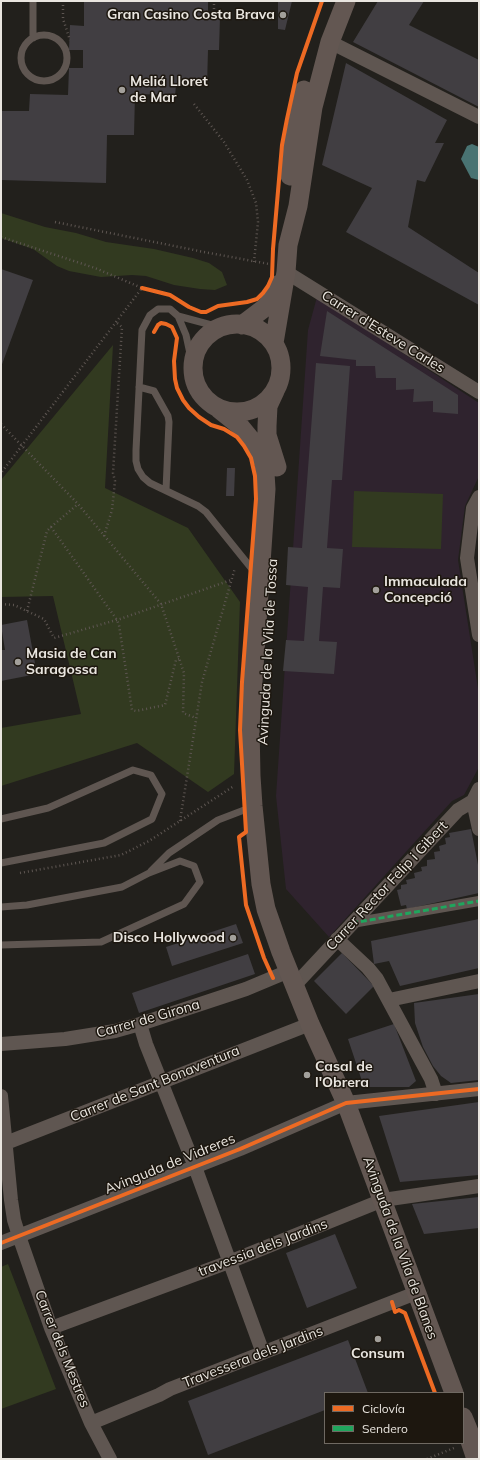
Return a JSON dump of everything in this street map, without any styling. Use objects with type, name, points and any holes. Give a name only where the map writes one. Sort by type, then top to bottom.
[{"type":"main road","points":[[288,245],[287,206],[293,145],[312,59],[332,1]]},
{"type":"main road","points":[[242,325],[267,306],[275,267],[288,245],[298,206],[313,106],[330,42],[346,1]]},
{"type":"main road","points":[[274,344],[275,267]]},
{"type":"main road","points":[[242,325],[255,328],[266,334],[274,344],[279,355],[281,367],[280,379],[274,391],[265,401],[256,407],[245,411],[228,412],[211,404],[197,386],[193,375],[192,363],[195,354],[204,339],[212,332],[219,327],[242,325]]},
{"type":"main road","name":"Avinguda de la Vila de Tossa","points":[[274,391],[268,406],[267,418],[267,434],[276,463],[278,478],[263,701],[264,778],[272,872],[291,962],[292,978]]},
{"type":"main road","name":"Avinguda de la Vila de Tossa","points":[[219,409],[250,437],[257,447],[264,464],[266,489],[250,726],[253,806],[261,884],[266,909],[280,952],[310,1024],[346,1103]]},
{"type":"main road","name":"Avinguda de la Vila de Blanes","points":[[346,1103],[454,1392]]},
{"type":"main road","points":[[464,1419],[470,1434],[470,1441],[478,1459]]},
{"type":"street","points":[[330,42],[479,117]]},
{"type":"street","name":"Carrer d'Esteve Carles","points":[[275,267],[479,392]]},
{"type":"street","points":[[479,497],[473,508],[466,558],[479,635]]},
{"type":"street","points":[[477,796],[479,829]]},
{"type":"street","name":"Carrer Rector Felip i Gibert","points":[[292,978],[337,939],[458,810],[477,796]]},
{"type":"street","points":[[352,923],[479,901]]},
{"type":"street","points":[[337,939],[374,974],[431,1080],[436,1094]]},
{"type":"street","name":"Carrer de Girona","points":[[1,1044],[91,1036],[140,1024],[246,989],[292,978]]},
{"type":"street","points":[[389,1000],[479,981]]},
{"type":"street","points":[[140,1024],[146,1044],[195,1167],[263,1353]]},
{"type":"street","name":"Carrer de Sant Bonaventura","points":[[3,1144],[310,1024]]},
{"type":"street","name":"Avinguda de Vidreres","points":[[1,1243],[195,1167],[346,1103],[479,1089]]},
{"type":"street","name":"Carrer dels Mestres","points":[[1,1096],[3,1144],[14,1220],[51,1328],[91,1423],[110,1459]]},
{"type":"street","name":"travessia dels Jardins","points":[[51,1328],[229,1262],[383,1200],[479,1186]]},
{"type":"street","name":"Travessera dels Jardins","points":[[91,1423],[170,1389],[416,1293]]},
{"type":"lane","points":[[33,1],[33,38]]},
{"type":"lane","points":[[40,35],[47,35],[60,41],[65,47],[67,62],[60,75],[46,81],[31,77],[26,71],[22,64],[21,57],[23,49],[33,38],[40,35]]},
{"type":"lane","points":[[219,327],[178,316],[170,310],[158,309],[150,315],[142,330],[136,461],[138,469],[143,477],[150,483],[198,506],[206,512],[260,579]]},
{"type":"lane","points":[[178,316],[186,335],[192,363]]},
{"type":"lane","points":[[140,387],[154,392],[168,416],[166,490]]},
{"type":"lane","points":[[1,819],[48,808],[133,770],[150,775],[162,794],[152,819],[104,843],[1,863]]},
{"type":"lane","points":[[149,873],[169,853],[218,820],[253,806]]},
{"type":"lane","points":[[1,907],[27,905],[122,887],[149,873],[180,861],[194,866],[200,882],[184,904],[101,942],[1,946]]},
{"type":"path","points":[[63,1],[63,19],[70,40]]},
{"type":"path","points":[[214,1],[214,17]]},
{"type":"path","points":[[194,104],[224,142],[247,180],[256,203],[258,222],[254,262]]},
{"type":"path","points":[[55,222],[275,267]]},
{"type":"path","points":[[1,237],[95,268],[148,290]]},
{"type":"path","points":[[1,473],[117,323],[142,288]]},
{"type":"path","points":[[104,536],[112,510],[116,481],[113,474],[122,327],[117,323]]},
{"type":"path","points":[[1,424],[78,504],[161,604],[184,673],[183,713],[196,718]]},
{"type":"path","points":[[27,611],[47,530],[78,504]]},
{"type":"path","points":[[51,527],[117,620],[132,710],[136,711],[165,705],[176,660],[179,658]]},
{"type":"path","points":[[180,822],[202,682],[235,568]]},
{"type":"path","points":[[1,604],[14,604],[44,619],[54,638],[117,620],[231,580]]},
{"type":"path","points":[[196,811],[226,791]]},
{"type":"path","points":[[427,1459],[455,1445],[456,1453]]},
{"type":"shaded area","name":"Immaculada Concepció","points":[[317,297],[479,403],[479,476],[465,506],[458,560],[479,695],[479,767],[464,795],[452,801],[329,937],[286,889],[276,796],[308,330]]},
{"type":"green space","points":[[1,213],[45,227],[76,233],[106,242],[154,249],[209,263],[222,272],[227,285],[215,290],[200,289],[174,285],[146,276],[132,275],[101,277],[69,271],[57,266],[33,249],[1,238]]},
{"type":"green space","points":[[113,345],[105,488],[188,528],[240,602],[234,774],[208,792],[137,743],[1,786],[1,728],[81,714],[53,596],[1,597],[1,480]]},
{"type":"green space","points":[[354,491],[443,494],[441,549],[352,547]]},
{"type":"green space","points":[[8,1264],[56,1389],[1,1409],[1,1267]]},
{"type":"water","points":[[472,144],[479,147],[479,180],[471,178],[461,159],[467,146]]},
{"type":"building","name":"Meliá Lloret de Mar","points":[[84,1],[208,1],[208,17],[220,17],[219,50],[208,50],[207,86],[176,86],[175,95],[135,94],[134,135],[107,135],[106,183],[1,180],[1,111],[29,111],[30,94],[68,95],[69,68],[83,68],[83,50],[69,50],[70,25],[84,26]]},
{"type":"building","name":"Gran Casino Costa Brava","points":[[278,1],[292,1],[285,30],[278,29]]},
{"type":"building","points":[[378,1],[424,1],[409,25],[479,60],[479,107],[353,42]]},
{"type":"building","points":[[346,63],[447,120],[435,143],[444,143],[425,182],[417,180],[408,227],[479,273],[479,305],[346,232],[372,188],[322,165]]},
{"type":"building","points":[[1,269],[33,280],[1,367]]},
{"type":"building","points":[[327,311],[458,395],[458,414],[433,412],[433,401],[413,402],[414,389],[396,390],[396,378],[376,378],[375,366],[356,366],[356,360],[320,356]]},
{"type":"building","points":[[316,363],[350,366],[342,480],[332,480],[327,548],[343,549],[340,588],[323,587],[319,641],[337,642],[334,674],[283,671],[286,640],[304,641],[308,587],[286,585],[288,547],[302,548]]},
{"type":"building","points":[[227,468],[235,468],[234,496],[226,496]]},
{"type":"building","name":"Masia de Can Saragossa","points":[[27,620],[37,674],[1,681],[1,650],[5,650],[1,625]]},
{"type":"building","points":[[471,829],[479,870],[479,893],[407,909],[406,905],[401,906],[397,890],[401,889],[401,885],[407,884],[406,880],[415,878],[414,873],[422,871],[421,867],[427,866],[427,860],[435,859],[434,852],[440,851],[439,846],[446,844],[445,838],[450,837],[449,833]]},
{"type":"building","points":[[479,919],[479,968],[400,986],[389,961],[374,964],[371,941]]},
{"type":"building","points":[[236,924],[243,943],[172,966],[166,947]]},
{"type":"building","points":[[342,953],[374,986],[346,1014],[314,981]]},
{"type":"building","points":[[248,954],[255,974],[139,1013],[132,993]]},
{"type":"building","points":[[479,994],[479,1080],[451,1083],[441,1076],[433,1066],[423,1047],[415,1023],[414,1003]]},
{"type":"building","points":[[394,1024],[416,1081],[409,1087],[364,1087],[348,1039]]},
{"type":"building","points":[[479,1102],[479,1175],[400,1182],[379,1116]]},
{"type":"building","points":[[479,1197],[479,1228],[424,1234],[412,1204]]},
{"type":"building","points":[[335,1234],[357,1288],[307,1308],[286,1253]]},
{"type":"building","points":[[348,1340],[368,1392],[324,1392],[324,1410],[208,1455],[188,1401]]},
{"type":"marked path","points":[[352,923],[479,901]]},
{"type":"cycle path","points":[[142,288],[170,295],[189,307],[201,312],[206,312],[218,306],[257,299],[268,286],[272,277],[282,145],[297,73],[322,1]]},
{"type":"cycle path","points":[[154,332],[161,323],[172,327],[177,338],[174,361],[175,379],[177,388],[183,400],[199,417],[211,425],[224,429],[237,437],[251,458],[255,476],[256,499],[242,682],[240,730],[246,832],[239,837],[246,905],[264,958],[273,978]]},
{"type":"cycle path","points":[[1,1243],[240,1149],[346,1103],[479,1089]]},
{"type":"cycle path","points":[[392,1302],[395,1312],[399,1310],[405,1313],[435,1392]]},
{"type":"place","name":"Gran Casino Costa Brava","points":[[283,15]]},
{"type":"place","name":"Meliá Lloret de Mar","points":[[122,90]]},
{"type":"place","name":"Immaculada Concepció","points":[[376,590]]},
{"type":"place","name":"Masia de Can Saragossa","points":[[18,662]]},
{"type":"place","name":"Disco Hollywood","points":[[233,938]]},
{"type":"place","name":"Casal de l'Obrera","points":[[307,1075]]},
{"type":"place","name":"Consum","points":[[378,1339]]}]
